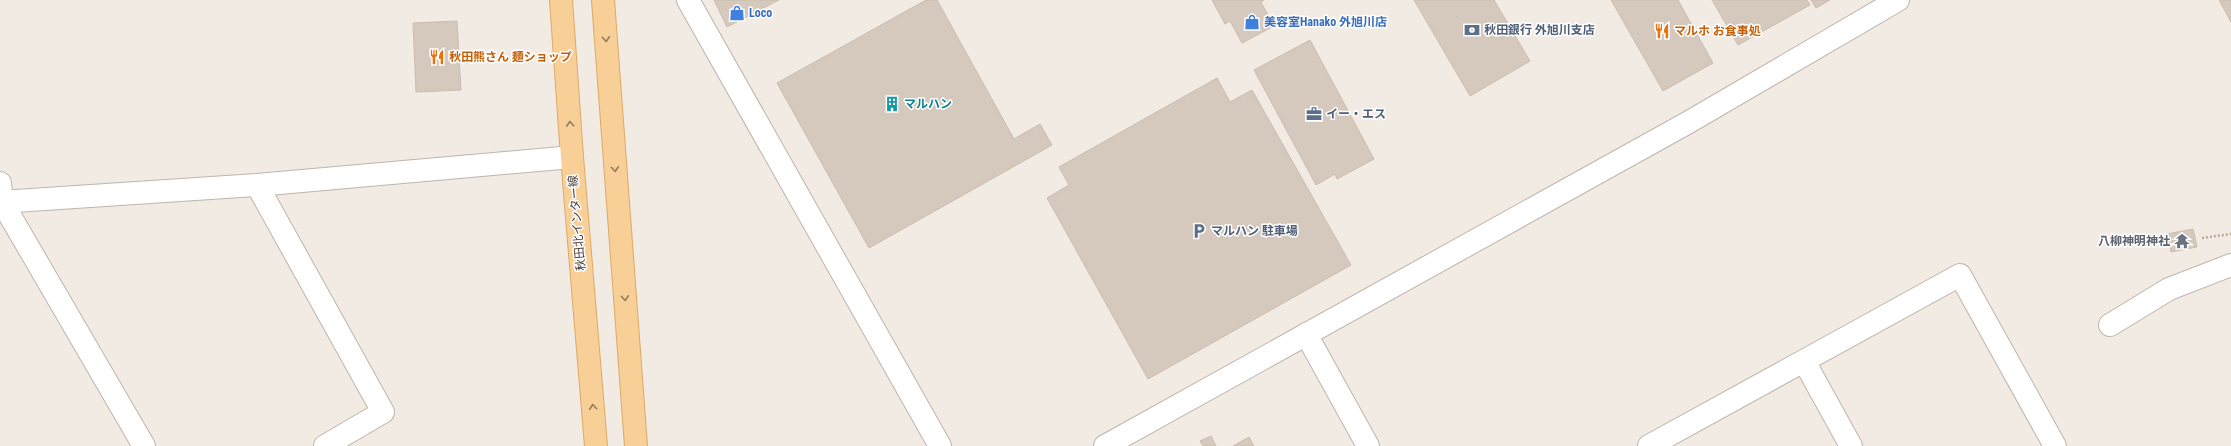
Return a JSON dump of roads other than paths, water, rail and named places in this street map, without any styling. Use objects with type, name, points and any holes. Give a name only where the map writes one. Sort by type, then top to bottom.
[{"type":"main road","name":"秋田北インター線","points":[[561,0],[572,157],[596,446]]},
{"type":"main road","points":[[603,0],[638,440]]},
{"type":"street","points":[[688,0],[940,446]]},
{"type":"street","points":[[1105,446],[1689,122],[1898,0]]},
{"type":"street","points":[[144,446],[1,196],[257,185],[572,157]]},
{"type":"street","points":[[257,185],[383,412],[325,446]]},
{"type":"street","points":[[2110,325],[2169,289],[2231,265]]},
{"type":"street","points":[[1649,446],[1960,274],[2055,446]]},
{"type":"street","points":[[1306,334],[1368,446]]},
{"type":"street","points":[[1804,361],[1851,446]]},
{"type":"place","name":"Loco","points":[[737,13]]},
{"type":"place","name":"美容室Hanako 外旭川店","points":[[1252,22]]},
{"type":"place","name":"秋田銀行 外旭川支店","points":[[1472,30]]},
{"type":"place","name":"マルホ お食事処","points":[[1662,31]]},
{"type":"place","name":"秋田熊さん 麺ショップ","points":[[437,57]]},
{"type":"place","name":"マルハン","points":[[892,104]]},
{"type":"place","name":"イー・エス","points":[[1314,114]]},
{"type":"place","name":"マルハン 駐車場","points":[[1199,231]]},
{"type":"place","name":"八柳神明神社","points":[[2182,241]]}]
